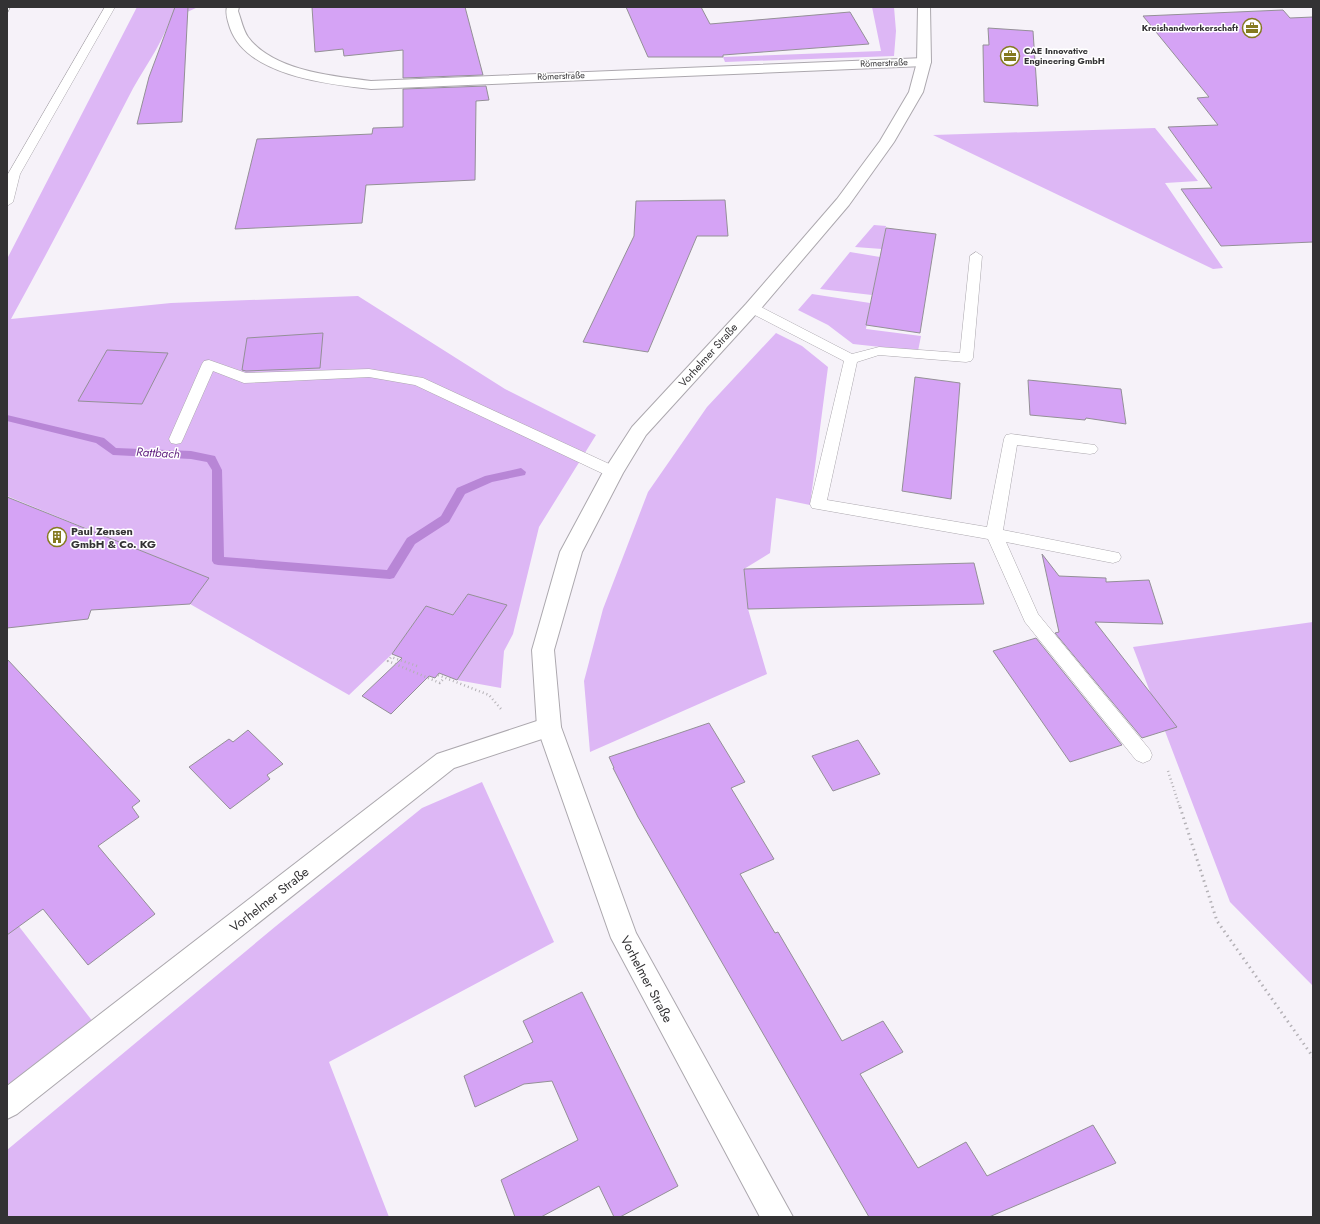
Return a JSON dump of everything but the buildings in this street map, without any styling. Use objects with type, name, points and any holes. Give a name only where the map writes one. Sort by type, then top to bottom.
[{"type":"street","name":"Römerstraße","points":[[233,7],[232,11],[242,38],[252,50],[273,63],[325,79],[371,85],[924,62]]},
{"type":"street","name":"Vorhelmer Straße","points":[[777,1217],[624,938],[549,727],[543,650],[571,552],[613,472],[638,431],[752,308],[843,202],[887,142],[916,92],[924,62],[924,7]]},
{"type":"street","name":"Vorhelmer Straße","points":[[7,1104],[446,761],[549,727]]},
{"type":"lane","points":[[7,202],[14,174],[110,7]]},
{"type":"lane","points":[[752,308],[851,359],[879,351],[966,358],[976,256]]},
{"type":"lane","points":[[851,359],[818,504],[994,534],[1113,557]]},
{"type":"lane","points":[[176,438],[209,364],[244,378],[369,373],[418,381],[613,472]]},
{"type":"lane","points":[[1090,449],[1011,439],[994,534],[1031,617],[1143,755]]},
{"type":"path","points":[[417,666],[391,657],[388,661],[440,683],[445,677]]},
{"type":"path","points":[[438,675],[489,695],[523,735]]},
{"type":"path","points":[[1143,755],[1167,767],[1216,921],[1313,1056]]},
{"type":"shaded area","points":[[137,7],[198,7],[170,20],[156,50],[133,88],[11,319],[171,303],[358,296],[505,389],[596,435],[539,527],[513,634],[504,651],[501,688],[457,680],[505,605],[468,594],[453,615],[426,606],[392,654],[349,695],[190,604],[208,578],[7,496],[7,259]]},
{"type":"shaded area","points":[[872,7],[894,7],[896,31],[894,56],[725,62],[723,57],[881,51]]},
{"type":"shaded area","points":[[1155,128],[1198,181],[1165,183],[1223,268],[1213,269],[933,135]]},
{"type":"shaded area","points":[[874,225],[886,226],[882,249],[855,247]]},
{"type":"shaded area","points":[[850,252],[880,257],[872,295],[820,289]]},
{"type":"shaded area","points":[[812,294],[870,303],[866,329],[921,336],[918,351],[853,344],[828,325],[798,310]]},
{"type":"shaded area","points":[[776,333],[802,346],[828,367],[810,505],[776,498],[770,553],[744,569],[748,609],[767,674],[590,752],[584,681],[603,609],[648,492],[707,407]]},
{"type":"shaded area","points":[[1313,622],[1313,986],[1230,902],[1133,647]]},
{"type":"shaded area","points":[[482,782],[554,942],[329,1062],[389,1217],[7,1217],[7,1150],[276,926],[422,808]]},
{"type":"shaded area","points":[[7,911],[97,1027],[7,1105]]},
{"type":"waterway","name":"Rattbach","points":[[7,418],[100,440],[113,451],[191,455],[211,459],[217,470],[218,561],[390,575],[411,541],[445,519],[461,491],[489,479],[521,472]]},
{"type":"railway","points":[[7,11],[9,7]]},
{"type":"place","name":"Kreishandwerkerschaft","points":[[1252,28]]},
{"type":"place","name":"CAE Innovative Engineering GmbH","points":[[1010,56]]},
{"type":"place","name":"Paul Zensen GmbH & Co. KG","points":[[57,537]]}]
